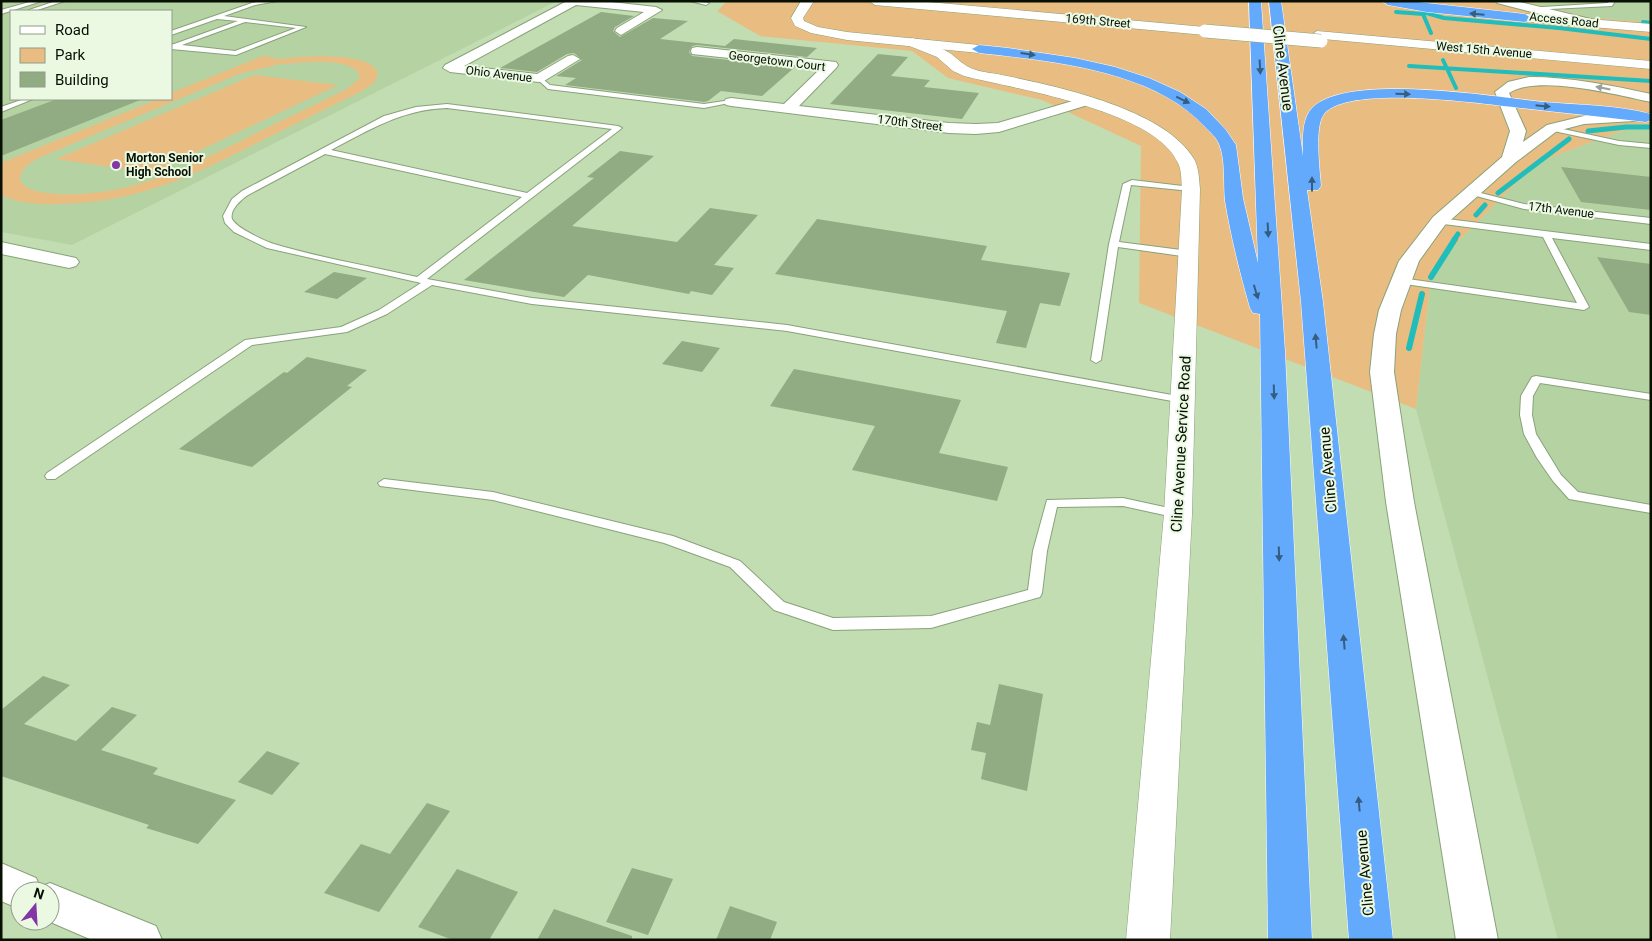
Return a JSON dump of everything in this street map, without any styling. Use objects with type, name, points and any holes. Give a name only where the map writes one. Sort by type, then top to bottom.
[{"type":"highway","name":"Cline Avenue","points":[[1255,1],[1258,20],[1273,351],[1290,940]]},
{"type":"highway","name":"Cline Avenue","points":[[1275,1],[1312,302],[1371,940]]},
{"type":"highway","points":[[1388,1],[1427,8],[1527,13]]},
{"type":"highway","points":[[980,49],[1076,62],[1142,80],[1190,103],[1212,120],[1228,144],[1233,195],[1243,248],[1273,351]]},
{"type":"highway","points":[[1312,302],[1312,123],[1317,112],[1331,102],[1348,97],[1375,94],[1420,94],[1648,117]]},
{"type":"highway","points":[[1459,98],[1489,106],[1512,116]]},
{"type":"main road","name":"169th Street","points":[[876,1],[1319,38]]},
{"type":"main road","name":"169th Street","points":[[935,1],[1204,28]]},
{"type":"main road","name":"Cline Avenue Service Road","points":[[803,3],[797,18],[799,23],[806,27],[848,36],[980,49]]},
{"type":"main road","name":"Access Road","points":[[1527,13],[1595,24],[1651,28]]},
{"type":"main road","name":"West 15th Avenue","points":[[1319,38],[1651,65]]},
{"type":"main road","name":"West 15th Avenue","points":[[1319,38],[1651,70]]},
{"type":"main road","name":"Cline Avenue Service Road","points":[[912,42],[942,54],[958,68],[968,73],[1086,101],[1128,117],[1159,134],[1172,144],[1184,159],[1190,172],[1189,254],[1178,514],[1148,940]]},
{"type":"main road","name":"Cline Avenue Service Road","points":[[980,49],[971,54],[968,59],[969,65],[995,78]]},
{"type":"street","name":"Access Road","points":[[1501,1],[1527,13]]},
{"type":"street","points":[[575,2],[656,10],[622,31]]},
{"type":"street","name":"Ohio Avenue","points":[[573,59],[540,78],[450,68],[575,2]]},
{"type":"street","name":"Georgetown Court","points":[[697,51],[831,66],[788,108]]},
{"type":"street","points":[[1510,159],[1518,131],[1504,102],[1502,92],[1504,89],[1516,84],[1530,82],[1589,85],[1651,98]]},
{"type":"street","name":"170th Street","points":[[731,102],[949,128],[976,129],[1010,125],[1086,101]]},
{"type":"street","points":[[1477,940],[1401,512],[1382,372],[1385,334],[1390,310],[1409,262],[1439,221],[1510,159],[1552,128],[1584,120],[1648,117]]},
{"type":"street","points":[[1,248],[69,262]]},
{"type":"street","points":[[60,906],[141,940]]},
{"type":"lane","points":[[1,12],[40,1]]},
{"type":"lane","points":[[32,10],[63,1]]},
{"type":"lane","points":[[172,33],[254,4],[274,1]]},
{"type":"lane","points":[[692,1],[706,3]]},
{"type":"lane","points":[[1527,13],[1610,5],[1612,1]]},
{"type":"lane","points":[[173,46],[236,53],[303,27],[217,17]]},
{"type":"lane","points":[[173,46],[245,20]]},
{"type":"lane","points":[[540,78],[548,87],[704,106],[731,102]]},
{"type":"lane","points":[[1,110],[27,100]]},
{"type":"lane","points":[[51,476],[249,342],[343,330],[383,312],[424,281],[529,196],[618,128],[434,106],[397,114],[323,151],[246,193],[230,208],[227,216],[228,221],[237,230],[270,246],[424,281],[532,300],[787,328],[1183,400]]},
{"type":"lane","points":[[1552,128],[1619,143],[1651,146]]},
{"type":"lane","points":[[323,151],[529,196]]},
{"type":"lane","points":[[1096,360],[1114,244],[1127,184],[1132,182],[1191,189]]},
{"type":"lane","name":"17th Avenue","points":[[1472,192],[1524,206],[1651,221]]},
{"type":"lane","points":[[1439,221],[1651,247]]},
{"type":"lane","points":[[1401,281],[1584,307],[1546,235]]},
{"type":"lane","points":[[1114,244],[1189,254]]},
{"type":"lane","points":[[1651,397],[1536,379],[1527,396],[1526,415],[1530,434],[1543,458],[1557,478],[1574,496],[1651,510]]},
{"type":"lane","points":[[384,483],[492,496],[668,539],[735,564],[779,606],[833,624],[931,622],[1036,593],[1040,550],[1052,503],[1123,502],[1178,514]]},
{"type":"shaded area","name":"Morton Senior High School","points":[[1,1],[557,1],[72,245],[1,232]]},
{"type":"shaded area","points":[[1524,1],[1651,1],[1651,22],[1591,18]]},
{"type":"shaded area","points":[[1637,125],[1651,126],[1651,940],[1558,940],[1416,409],[1432,268],[1536,163]]},
{"type":"green space","points":[[727,1],[1524,1],[1591,18],[1651,22],[1651,126],[1637,125],[1536,163],[1432,268],[1416,409],[1139,303],[1141,146],[1042,100],[948,78],[912,51],[760,36],[717,11]]},
{"type":"green space","points":[[263,56],[277,58],[272,60],[330,56],[347,58],[372,66],[378,74],[374,83],[360,92],[207,167],[161,186],[114,199],[61,204],[31,203],[16,200],[1,195],[1,163],[156,100],[172,100],[172,93]],"holes":[[[337,63],[354,69],[359,73],[359,79],[345,90],[173,172],[129,187],[82,194],[57,194],[36,191],[27,187],[20,180],[22,171],[31,162],[43,156],[239,74],[280,64]]]},
{"type":"green space","points":[[254,75],[338,85],[152,173],[56,159]]},
{"type":"building","points":[[601,12],[634,16],[615,27],[613,31],[620,37],[653,18],[688,21],[660,39],[725,46],[734,39],[817,48],[807,57],[692,46],[689,52],[692,56],[795,67],[762,96],[721,91],[704,102],[565,85],[576,78],[556,76],[582,60],[574,53],[567,54],[537,72],[500,68]]},
{"type":"building","points":[[878,54],[908,57],[891,76],[930,80],[924,87],[979,93],[962,119],[830,104]]},
{"type":"building","points":[[54,100],[140,100],[1,156],[1,120]]},
{"type":"building","points":[[620,151],[654,156],[572,226],[677,242],[710,208],[758,215],[714,265],[734,268],[712,295],[691,291],[689,294],[588,275],[564,297],[464,280],[594,178],[587,177]]},
{"type":"building","points":[[1561,167],[1651,177],[1651,210],[1581,202]]},
{"type":"building","points":[[817,219],[987,246],[981,260],[1070,273],[1060,306],[1040,303],[1026,348],[996,343],[1007,311],[775,274]]},
{"type":"building","points":[[1597,257],[1651,264],[1651,315],[1629,312]]},
{"type":"building","points":[[334,272],[367,278],[337,299],[304,292]]},
{"type":"building","points":[[682,341],[720,348],[702,372],[662,364]]},
{"type":"building","points":[[307,357],[367,370],[347,386],[352,387],[252,467],[179,449],[284,372],[287,373]]},
{"type":"building","points":[[794,369],[961,400],[939,453],[1008,467],[997,501],[852,470],[875,426],[770,406]]},
{"type":"building","points":[[43,676],[70,685],[24,724],[76,741],[112,707],[137,715],[101,750],[158,768],[153,774],[236,800],[198,844],[146,828],[149,825],[1,776],[1,710]]},
{"type":"building","points":[[999,684],[1043,694],[1027,791],[981,779],[986,753],[971,750],[977,722],[990,725]]},
{"type":"building","points":[[267,751],[300,763],[272,795],[238,782]]},
{"type":"building","points":[[427,803],[450,811],[379,912],[324,893],[361,844],[390,854]]},
{"type":"building","points":[[632,868],[673,879],[648,935],[606,922]]},
{"type":"building","points":[[457,869],[518,892],[489,940],[453,940],[418,927]]},
{"type":"building","points":[[730,906],[777,922],[770,940],[716,940]]},
{"type":"building","points":[[554,909],[632,936],[632,940],[537,940]]},
{"type":"waterway","points":[[1396,12],[1423,14],[1431,33]]},
{"type":"waterway","points":[[1423,12],[1444,18],[1559,28],[1651,39]]},
{"type":"waterway","points":[[1643,22],[1651,23]]},
{"type":"waterway","points":[[1443,60],[1447,68]]},
{"type":"waterway","points":[[1409,66],[1447,68]]},
{"type":"waterway","points":[[1447,68],[1651,81]]},
{"type":"waterway","points":[[1447,68],[1456,88]]},
{"type":"waterway","points":[[1588,131],[1626,127],[1651,127]]},
{"type":"waterway","points":[[1498,193],[1569,139]]},
{"type":"waterway","points":[[1476,215],[1485,205]]},
{"type":"waterway","points":[[1454,240],[1458,234]]},
{"type":"waterway","points":[[1431,277],[1455,239]]},
{"type":"waterway","points":[[1409,348],[1422,294]]},
{"type":"place","name":"Morton Senior High School","points":[[116,165]]}]
